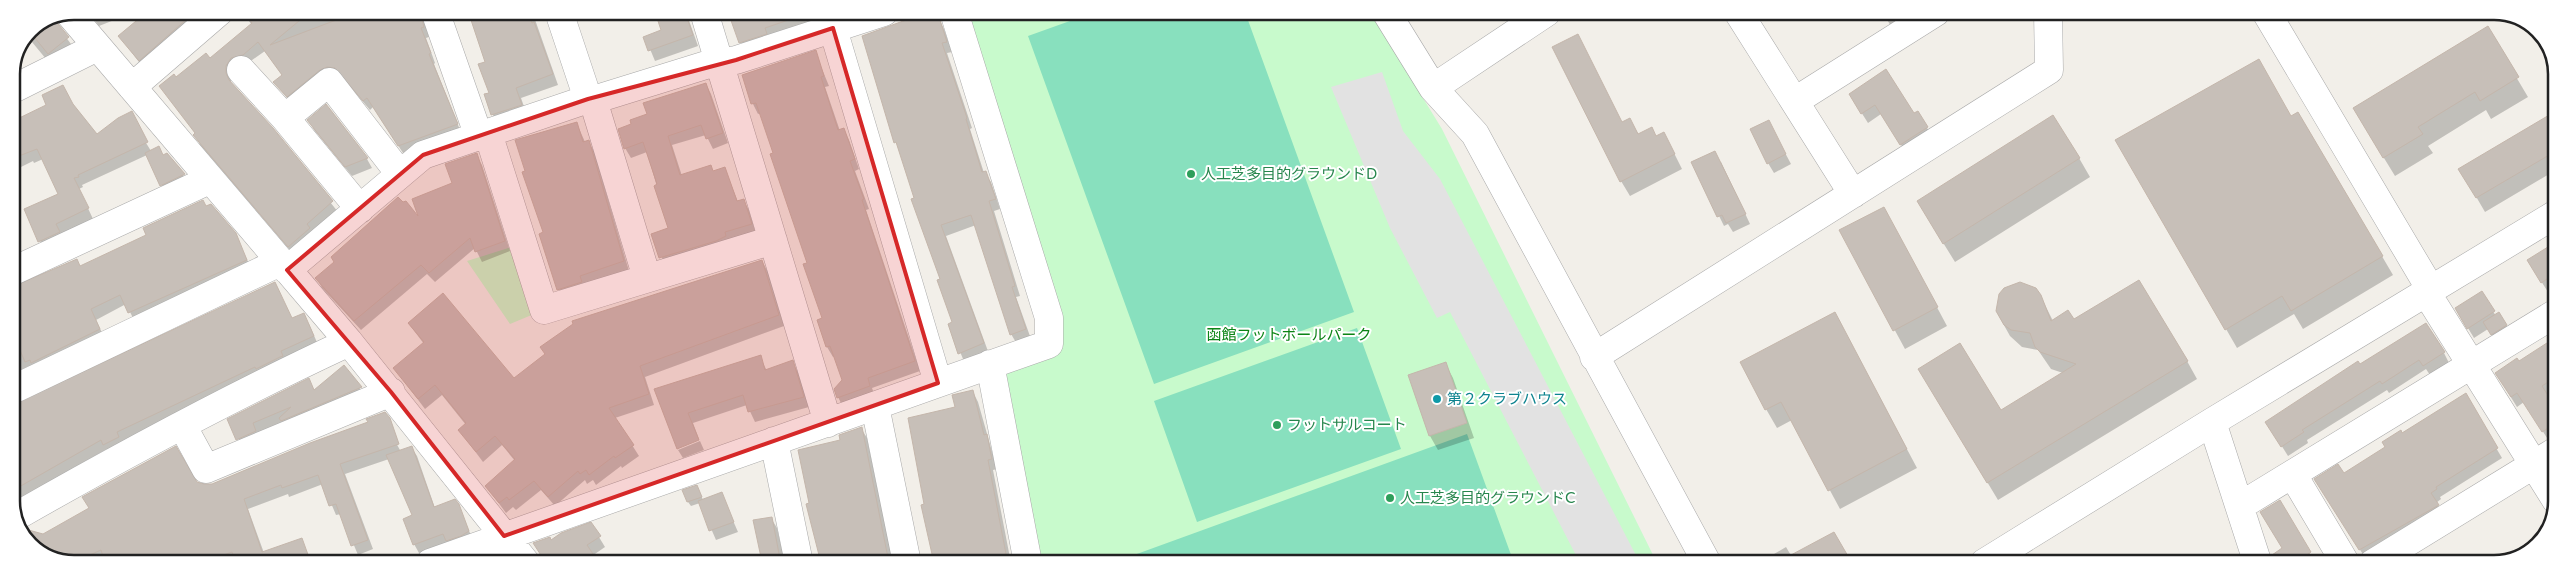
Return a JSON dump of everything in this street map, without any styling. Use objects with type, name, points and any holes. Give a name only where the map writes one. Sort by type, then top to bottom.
[{"type":"street","points":[[75,20],[391,392],[519,555]]},
{"type":"street","points":[[132,87],[208,20]]},
{"type":"street","points":[[439,20],[484,135],[544,310],[773,240]]},
{"type":"street","points":[[562,20],[591,100],[647,278]]},
{"type":"street","points":[[707,20],[828,422]]},
{"type":"street","points":[[20,386],[284,266],[360,209],[424,155],[591,100],[706,65],[736,60],[830,20],[938,383]]},
{"type":"street","points":[[452,555],[1049,344],[1049,318],[956,20]]},
{"type":"street","points":[[1391,20],[1433,88],[1476,134],[1594,357],[1703,555]]},
{"type":"street","points":[[1433,88],[1535,20]]},
{"type":"street","points":[[1744,20],[1853,194]]},
{"type":"street","points":[[1796,101],[1923,20]]},
{"type":"street","points":[[1594,357],[2050,70],[2048,20]]},
{"type":"street","points":[[2271,20],[2472,365],[2545,458],[2387,555]]},
{"type":"street","points":[[20,79],[97,47]]},
{"type":"street","points":[[241,70],[285,118],[360,209]]},
{"type":"street","points":[[285,118],[329,82],[400,174]]},
{"type":"street","points":[[20,268],[209,180]]},
{"type":"street","points":[[1998,555],[2212,422],[2548,219]]},
{"type":"street","points":[[2240,506],[2548,318]]},
{"type":"street","points":[[22,514],[120,457],[349,342]]},
{"type":"street","points":[[990,364],[1026,555]]},
{"type":"street","points":[[182,425],[206,469],[391,392]]},
{"type":"street","points":[[876,406],[905,555]]},
{"type":"street","points":[[2212,422],[2255,555]]},
{"type":"street","points":[[774,441],[797,555]]},
{"type":"street","points":[[2293,475],[2341,555]]},
{"type":"highlighted area","points":[[833,28],[938,383],[504,536],[391,392],[287,270],[423,155],[588,99],[736,60]]},
{"type":"green space","name":"函館フットボールパーク","points":[[968,20],[1375,20],[1442,129],[1653,555],[1036,555],[1001,379],[1006,372],[1061,351],[1058,317]]},
{"type":"green space","name":"人工芝多目的グラウンドD","points":[[1073,20],[1248,20],[1354,312],[1154,384],[1028,36]]},
{"type":"green space","points":[[512,247],[534,314],[510,324],[467,261]]},
{"type":"green space","name":"フットサルコート","points":[[1357,328],[1401,449],[1197,522],[1154,401]]},
{"type":"green space","name":"人工芝多目的グラウンドC","points":[[1467,434],[1511,555],[1134,555]]},
{"type":"shaded area","points":[[1382,72],[1403,131],[1440,179],[1636,555],[1576,555],[1450,312],[1437,318],[1390,228],[1331,87]]},
{"type":"building","points":[[137,20],[186,20],[139,61],[118,36]]},
{"type":"building","points":[[250,20],[300,20],[270,45],[336,20],[422,20],[424,27],[421,28],[431,53],[429,54],[458,124],[398,146],[367,98],[363,101],[335,68],[327,67],[320,70],[287,97],[273,82],[282,75],[258,42],[243,55],[231,58],[226,66],[229,80],[273,128],[333,201],[307,224],[310,228],[288,247],[193,135],[195,133],[159,86],[174,74],[176,77],[206,53],[210,58],[252,23]]},
{"type":"building","points":[[471,20],[531,20],[532,23],[534,22],[553,74],[516,88],[522,105],[491,115],[484,94],[489,93],[478,64],[485,62]]},
{"type":"building","points":[[658,20],[688,20],[693,35],[648,51],[643,37],[661,30]]},
{"type":"building","points":[[731,20],[788,20],[765,28],[767,34],[739,43]]},
{"type":"building","points":[[906,20],[940,20],[947,42],[942,43],[967,118],[982,172],[986,171],[996,199],[989,201],[1015,286],[1012,287],[1026,329],[1010,335],[971,215],[941,225],[984,343],[958,354],[948,324],[952,322],[937,280],[940,279],[911,199],[914,198],[896,142],[894,143],[862,36]]},
{"type":"building","points":[[57,23],[69,37],[48,54],[35,38],[44,29]]},
{"type":"building","points":[[2488,26],[2519,77],[2480,101],[2475,92],[2418,127],[2423,134],[2383,158],[2353,108]]},
{"type":"building","points":[[1578,34],[1622,122],[1630,118],[1638,134],[1652,127],[1656,136],[1664,132],[1675,154],[1620,182],[1552,47]]},
{"type":"building","points":[[816,50],[824,76],[821,77],[838,130],[844,128],[855,159],[850,161],[864,199],[862,200],[915,361],[868,378],[870,386],[837,398],[834,389],[842,380],[830,346],[826,347],[817,320],[822,318],[803,264],[807,263],[770,154],[773,153],[756,103],[751,104],[742,75]]},
{"type":"building","points":[[2259,59],[2291,116],[2298,112],[2383,256],[2291,311],[2282,296],[2225,330],[2115,140]]},
{"type":"building","points":[[1886,69],[1914,113],[1918,111],[1928,127],[1900,145],[1875,105],[1861,114],[1849,94]]},
{"type":"building","points":[[706,83],[723,133],[706,139],[701,125],[668,136],[680,175],[711,165],[713,171],[725,167],[737,201],[744,199],[752,224],[725,232],[726,236],[716,241],[659,258],[651,234],[668,228],[654,186],[657,184],[643,142],[624,149],[618,129],[631,124],[630,120],[647,114],[643,103]]},
{"type":"building","points":[[63,85],[73,104],[97,134],[118,118],[132,111],[148,142],[74,178],[89,208],[56,224],[60,232],[38,242],[24,209],[58,194],[37,149],[20,156],[20,118],[46,105],[42,95]]},
{"type":"building","points":[[326,104],[368,158],[345,167],[307,120]]},
{"type":"building","points":[[2053,115],[2080,158],[1943,244],[1917,201]]},
{"type":"building","points":[[2548,116],[2548,156],[2476,198],[2458,169]]},
{"type":"building","points":[[1769,120],[1786,154],[1767,164],[1750,129]]},
{"type":"building","points":[[577,122],[583,142],[589,140],[624,261],[580,276],[582,282],[557,290],[539,234],[543,232],[522,172],[525,171],[515,140]]},
{"type":"building","points":[[159,146],[163,155],[167,153],[185,174],[160,186],[145,153]]},
{"type":"building","points":[[1715,151],[1746,214],[1726,223],[1722,215],[1717,217],[1691,162]]},
{"type":"building","points":[[477,153],[505,241],[475,252],[470,238],[429,273],[421,265],[354,321],[315,278],[334,262],[331,257],[398,197],[403,202],[406,201],[418,216],[412,199],[452,183],[445,164]]},
{"type":"building","points":[[203,200],[206,206],[211,204],[236,233],[247,260],[128,313],[120,295],[91,309],[100,329],[31,363],[30,360],[25,362],[20,350],[20,284],[77,259],[80,266],[146,235],[143,228]]},
{"type":"building","points":[[1884,207],[1938,307],[1893,331],[1839,230]]},
{"type":"building","points":[[2548,247],[2548,278],[2541,283],[2527,260]]},
{"type":"building","points":[[762,260],[779,315],[640,366],[649,394],[609,408],[634,445],[615,458],[614,456],[589,475],[586,470],[580,474],[578,471],[548,497],[534,481],[509,500],[507,497],[499,503],[485,486],[515,459],[495,436],[476,452],[458,430],[466,423],[435,385],[418,399],[393,368],[424,342],[408,323],[443,293],[514,378],[545,354],[540,347],[573,324],[572,321]]},
{"type":"building","points":[[2139,280],[2188,361],[1987,483],[1918,369],[1960,343],[2001,410],[2076,364],[2040,352],[2035,347],[2030,333],[2011,330],[2004,325],[1996,311],[1999,294],[2004,288],[2020,282],[2036,288],[2041,295],[2051,321],[2068,310],[2074,319]]},
{"type":"building","points":[[275,282],[292,318],[304,313],[314,336],[281,351],[283,356],[256,369],[255,367],[117,432],[119,437],[103,445],[101,440],[20,486],[20,401]]},
{"type":"building","points":[[2482,291],[2495,311],[2467,329],[2455,308]]},
{"type":"building","points":[[1835,312],[1907,449],[1828,491],[1781,402],[1765,410],[1740,362]]},
{"type":"building","points":[[2499,312],[2507,325],[2491,335],[2483,322]]},
{"type":"building","points":[[2426,323],[2445,352],[2423,366],[2419,360],[2382,384],[2380,381],[2302,430],[2304,432],[2281,447],[2265,422],[2358,361],[2360,364]]},
{"type":"building","points":[[2548,342],[2548,382],[2542,386],[2548,395],[2548,428],[2542,432],[2517,393],[2511,397],[2495,373],[2517,358],[2519,361]]},
{"type":"building","points":[[761,355],[765,370],[793,360],[804,397],[748,412],[743,395],[688,413],[699,440],[677,449],[654,389]]},
{"type":"building","name":"第２クラブハウス","points":[[1446,362],[1467,423],[1429,436],[1408,375]]},
{"type":"building","points":[[344,365],[362,387],[281,421],[279,418],[291,407],[253,423],[256,431],[236,440],[227,419],[309,378],[314,390]]},
{"type":"building","points":[[973,390],[984,435],[987,434],[992,459],[988,460],[1006,554],[932,555],[921,505],[924,504],[908,418],[955,407],[952,395]]},
{"type":"building","points":[[2466,393],[2498,448],[2436,487],[2437,489],[2431,493],[2439,505],[2359,550],[2314,479],[2338,464],[2344,473],[2385,447],[2382,442],[2401,430],[2402,433]]},
{"type":"building","points":[[385,412],[390,418],[399,444],[340,464],[368,540],[351,546],[336,504],[329,506],[318,475],[282,488],[281,485],[244,499],[262,552],[302,538],[308,555],[233,555],[232,552],[224,555],[103,555],[101,550],[90,555],[74,555],[63,554],[47,548],[38,542],[28,530],[43,534],[89,508],[82,497],[176,446],[197,482],[212,484],[310,443],[368,422],[366,419]]},
{"type":"building","points":[[862,427],[887,555],[819,555],[806,504],[809,503],[798,450],[840,440],[839,435]]},
{"type":"building","points":[[412,446],[434,507],[455,499],[459,504],[469,531],[461,536],[446,541],[443,534],[413,545],[403,519],[412,515],[386,455]]},
{"type":"building","points":[[697,485],[702,497],[687,502],[682,490]]},
{"type":"building","points":[[722,492],[734,522],[709,531],[698,501]]},
{"type":"building","points":[[2280,500],[2311,552],[2307,555],[2272,555],[2282,548],[2260,512]]},
{"type":"building","points":[[772,517],[779,555],[760,555],[753,520]]},
{"type":"building","points":[[591,522],[601,536],[587,545],[594,555],[541,555],[533,543],[550,537],[551,540],[561,533]]},
{"type":"building","points":[[1834,532],[1847,555],[1791,555]]},
{"type":"place","name":"人工芝多目的グラウンドD","points":[[1191,174]]},
{"type":"place","name":"第２クラブハウス","points":[[1437,399]]},
{"type":"place","name":"フットサルコート","points":[[1277,425]]},
{"type":"place","name":"人工芝多目的グラウンドC","points":[[1390,498]]}]
